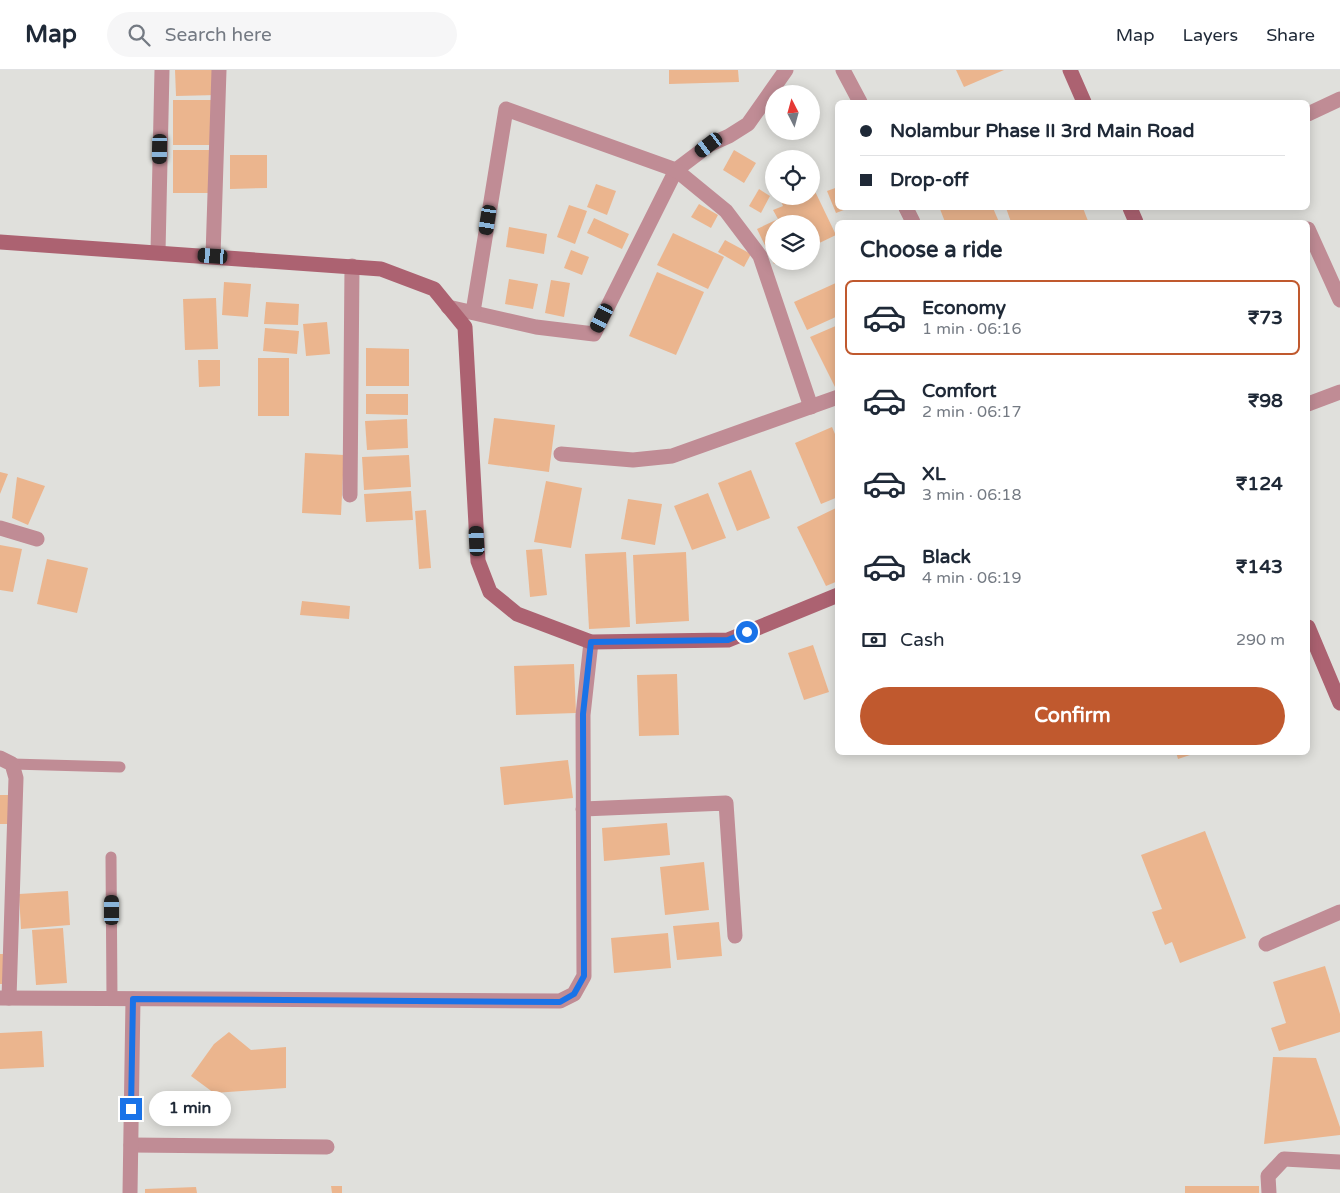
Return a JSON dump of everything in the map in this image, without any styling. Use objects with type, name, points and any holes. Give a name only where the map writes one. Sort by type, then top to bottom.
[{"type":"street","points":[[158,252],[162,70]]},
{"type":"street","points":[[213,256],[219,70]]},
{"type":"street","points":[[448,307],[536,327],[594,334],[676,170],[709,145],[729,136],[748,124],[786,70]]},
{"type":"street","points":[[843,70],[859,100]]},
{"type":"street","points":[[1070,70],[1083,100]]},
{"type":"street","points":[[1310,113],[1340,99]]},
{"type":"street","points":[[473,312],[506,109],[676,170],[726,211],[760,256],[811,407]]},
{"type":"street","points":[[1310,235],[1340,300]]},
{"type":"street","points":[[0,242],[381,269],[434,289],[465,327],[478,561],[490,592],[517,614],[591,642],[728,640],[835,596]]},
{"type":"street","points":[[350,495],[352,266]]},
{"type":"street","points":[[1310,403],[1340,392]]},
{"type":"street","points":[[562,454],[633,460],[672,456],[835,398]]},
{"type":"street","points":[[0,528],[37,539]]},
{"type":"street","points":[[1310,632],[1339,698]]},
{"type":"street","points":[[6,761],[16,778],[4,998],[560,1002],[574,994],[584,976],[583,714],[591,642]]},
{"type":"street","points":[[583,809],[726,803],[735,936]]},
{"type":"street","points":[[1266,944],[1340,912]]},
{"type":"street","points":[[130,1193],[133,999]]},
{"type":"street","points":[[131,1145],[327,1147]]},
{"type":"street","points":[[1269,1193],[1268,1176],[1284,1159],[1340,1162]]},
{"type":"lane","points":[[6,761],[120,767]]},
{"type":"lane","points":[[111,857],[112,999]]},
{"type":"building","points":[[175,70],[217,70],[217,95],[176,96]]},
{"type":"building","points":[[669,70],[738,70],[739,82],[669,84]]},
{"type":"building","points":[[956,70],[1004,70],[964,87]]},
{"type":"building","points":[[173,100],[216,100],[215,145],[173,145]]},
{"type":"building","points":[[173,150],[214,150],[214,193],[173,193]]},
{"type":"building","points":[[734,150],[756,163],[744,183],[723,170]]},
{"type":"building","points":[[230,155],[267,155],[267,188],[230,189]]},
{"type":"building","points":[[596,184],[616,191],[607,215],[587,207]]},
{"type":"building","points":[[835,188],[835,210],[844,210],[836,213],[827,191]]},
{"type":"building","points":[[759,189],[765,193],[765,205],[761,213],[749,206]]},
{"type":"building","points":[[820,202],[835,235],[820,243],[820,215],[776,215],[773,210],[783,206],[820,205]]},
{"type":"building","points":[[699,204],[718,215],[711,228],[691,217]]},
{"type":"building","points":[[569,205],[587,211],[575,244],[557,237]]},
{"type":"building","points":[[940,210],[994,210],[998,220],[944,220]]},
{"type":"building","points":[[1007,210],[1084,210],[1088,220],[1010,220]]},
{"type":"building","points":[[594,218],[629,234],[622,249],[587,233]]},
{"type":"building","points":[[765,225],[765,245],[757,229]]},
{"type":"building","points":[[509,227],[547,234],[544,254],[506,247]]},
{"type":"building","points":[[673,233],[724,257],[708,289],[657,265]]},
{"type":"building","points":[[725,240],[751,254],[744,267],[718,252]]},
{"type":"building","points":[[571,250],[589,257],[582,275],[564,268]]},
{"type":"building","points":[[657,272],[704,292],[676,355],[629,336]]},
{"type":"building","points":[[509,279],[538,284],[533,309],[505,304]]},
{"type":"building","points":[[551,280],[570,283],[564,317],[545,313]]},
{"type":"building","points":[[224,282],[251,284],[248,317],[222,315]]},
{"type":"building","points":[[835,283],[835,317],[807,330],[794,302]]},
{"type":"building","points":[[216,298],[218,349],[185,350],[183,299]]},
{"type":"building","points":[[266,302],[299,304],[298,325],[264,324]]},
{"type":"building","points":[[327,322],[330,354],[306,356],[303,324]]},
{"type":"building","points":[[835,326],[835,387],[810,337]]},
{"type":"building","points":[[265,328],[299,331],[297,354],[263,351]]},
{"type":"building","points":[[366,348],[409,349],[409,386],[366,386]]},
{"type":"building","points":[[258,358],[289,358],[289,416],[258,416]]},
{"type":"building","points":[[198,360],[220,360],[220,386],[199,387]]},
{"type":"building","points":[[366,394],[408,394],[408,415],[366,414]]},
{"type":"building","points":[[494,418],[555,425],[549,472],[488,464]]},
{"type":"building","points":[[407,419],[408,448],[367,450],[365,421]]},
{"type":"building","points":[[832,427],[835,434],[835,498],[821,504],[795,443]]},
{"type":"building","points":[[305,453],[344,455],[341,515],[302,513]]},
{"type":"building","points":[[409,455],[411,487],[364,490],[362,457]]},
{"type":"building","points":[[751,470],[770,518],[737,531],[718,483]]},
{"type":"building","points":[[0,472],[8,474],[0,494]]},
{"type":"building","points":[[17,477],[45,486],[28,525],[12,518]]},
{"type":"building","points":[[546,481],[582,488],[571,548],[534,542]]},
{"type":"building","points":[[411,491],[413,520],[366,522],[364,494]]},
{"type":"building","points":[[708,493],[726,538],[692,550],[674,506]]},
{"type":"building","points":[[628,499],[662,504],[655,545],[621,539]]},
{"type":"building","points":[[835,508],[835,582],[826,586],[797,527]]},
{"type":"building","points":[[426,510],[431,568],[419,569],[415,511]]},
{"type":"building","points":[[0,545],[22,549],[13,592],[0,590]]},
{"type":"building","points":[[542,549],[547,595],[530,597],[526,550]]},
{"type":"building","points":[[626,552],[630,627],[589,629],[585,554]]},
{"type":"building","points":[[686,552],[689,621],[636,624],[633,555]]},
{"type":"building","points":[[47,559],[88,568],[77,613],[37,604]]},
{"type":"building","points":[[302,601],[350,606],[349,619],[300,615]]},
{"type":"building","points":[[813,645],[829,692],[804,700],[788,653]]},
{"type":"building","points":[[574,664],[576,713],[516,715],[514,666]]},
{"type":"building","points":[[677,674],[679,735],[639,736],[637,675]]},
{"type":"building","points":[[1177,755],[1190,755],[1178,759]]},
{"type":"building","points":[[568,760],[573,798],[504,805],[500,767]]},
{"type":"building","points":[[0,795],[14,795],[13,824],[0,824]]},
{"type":"building","points":[[667,823],[670,855],[604,861],[602,828]]},
{"type":"building","points":[[1205,831],[1246,938],[1180,963],[1172,942],[1165,945],[1152,912],[1162,909],[1141,855]]},
{"type":"building","points":[[704,862],[709,910],[665,915],[660,867]]},
{"type":"building","points":[[68,891],[70,925],[21,929],[19,894]]},
{"type":"building","points":[[719,922],[722,956],[677,960],[673,926]]},
{"type":"building","points":[[63,928],[67,983],[36,985],[32,930]]},
{"type":"building","points":[[668,933],[671,968],[614,973],[611,938]]},
{"type":"building","points":[[0,954],[4,954],[5,984],[0,984]]},
{"type":"building","points":[[1325,966],[1340,1014],[1340,1032],[1279,1051],[1271,1028],[1286,1023],[1273,982]]},
{"type":"building","points":[[42,1031],[44,1067],[0,1069],[0,1033]]},
{"type":"building","points":[[229,1032],[251,1050],[286,1047],[286,1088],[214,1093],[191,1076],[214,1044]]},
{"type":"building","points":[[1273,1057],[1316,1058],[1340,1127],[1340,1135],[1264,1144]]},
{"type":"building","points":[[331,1186],[342,1186],[342,1193],[332,1193]]},
{"type":"building","points":[[1185,1186],[1259,1186],[1259,1193],[1185,1193]]},
{"type":"building","points":[[196,1187],[197,1193],[145,1193],[145,1189]]},
{"type":"route","points":[[131,1109],[133,999],[560,1002],[574,994],[584,976],[583,714],[591,642],[728,640],[747,632]]}]
